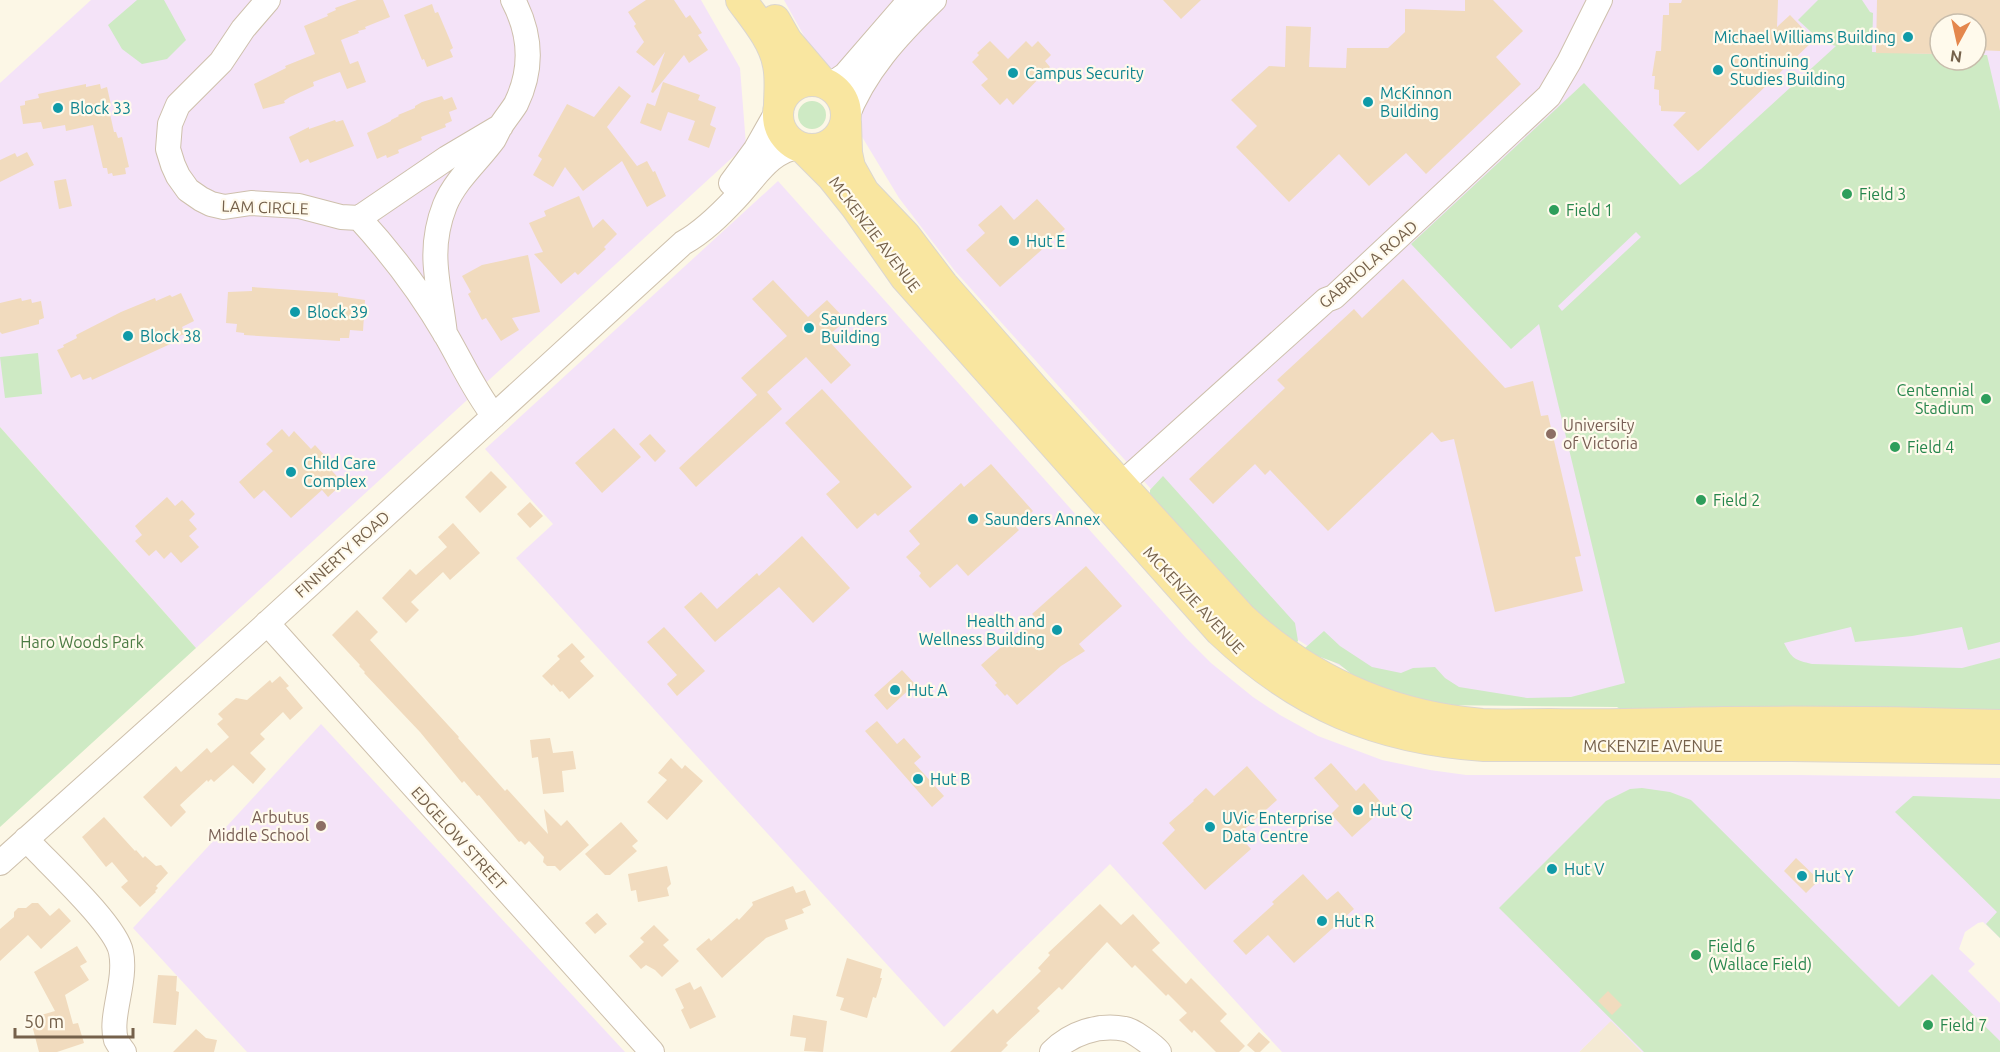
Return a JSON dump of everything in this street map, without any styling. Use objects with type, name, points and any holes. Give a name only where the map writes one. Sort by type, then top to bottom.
[{"type":"main road","points":[[741,0],[767,38],[777,60],[779,124],[783,132],[792,142],[801,147],[821,148],[840,135],[846,120],[842,97],[823,82],[787,41],[765,0]]},
{"type":"main road","points":[[778,108],[784,94],[795,85],[808,81],[823,82]]},
{"type":"main road","name":"MCKENZIE AVENUE","points":[[846,120],[847,153],[850,167],[864,192],[905,235],[943,285],[1035,390],[1220,631],[1252,661],[1284,685],[1334,712],[1400,734],[1453,744],[2000,749]]},
{"type":"main road","name":"MCKENZIE AVENUE","points":[[801,147],[832,177],[850,199],[905,277],[1112,492],[1242,618],[1278,649],[1314,673],[1348,691],[1401,710],[1442,719],[1484,724],[1571,725],[1793,721],[2000,725]]},
{"type":"street","name":"LAM CIRCLE","points":[[268,0],[243,29],[221,62],[178,105],[169,134],[168,149],[173,165],[189,190],[211,204],[224,207],[251,203],[299,206],[341,217],[359,218]]},
{"type":"street","points":[[446,334],[434,268],[439,225],[445,205],[462,177],[495,137],[515,106],[525,82],[528,41],[519,11],[513,0]]},
{"type":"street","points":[[823,82],[836,81],[845,75],[910,0]]},
{"type":"street","points":[[846,120],[861,86],[881,55],[934,0]]},
{"type":"street","name":"GABRIOLA ROAD","points":[[1112,492],[1326,300],[1334,297],[1389,248],[1549,96],[1600,0]]},
{"type":"street","name":"FINNERTY ROAD","points":[[683,243],[692,227],[756,149],[778,108]]},
{"type":"street","points":[[494,416],[485,405],[446,334],[400,266],[359,218],[447,158],[501,126]]},
{"type":"street","name":"FINNERTY ROAD","points":[[0,863],[683,243],[699,234],[771,159],[785,150],[801,147]]},
{"type":"street","points":[[447,158],[462,177]]},
{"type":"street","name":"EDGELOW STREET","points":[[267,623],[652,1052]]},
{"type":"street","points":[[26,839],[110,928],[121,950],[123,975],[116,1016],[116,1039],[123,1052]]},
{"type":"street","points":[[1052,1052],[1059,1045],[1091,1028],[1127,1029],[1159,1052]]},
{"type":"shaded area","points":[[91,0],[701,0],[740,68],[746,145],[196,648],[0,427],[0,83]]},
{"type":"shaded area","name":"University of Victoria","points":[[784,0],[2000,0],[2000,706],[1498,703],[1370,679],[1338,665],[1287,633],[1248,597],[955,271],[899,198],[838,97]]},
{"type":"shaded area","points":[[778,181],[1186,638],[1211,663],[1253,697],[1318,736],[1382,760],[1466,775],[1800,775],[2000,778],[2000,938],[1983,922],[1978,923],[1965,932],[1959,949],[1975,964],[1968,971],[2000,1003],[2000,1052],[1642,1052],[1611,1021],[1579,1052],[1282,1052],[1110,864],[944,1027],[516,558],[553,524],[485,449]]},
{"type":"shaded area","name":"Arbutus Middle School","points":[[321,724],[625,1052],[247,1052],[133,928]]},
{"type":"shaded area","points":[[1611,1020],[1642,1052],[1579,1052]]},
{"type":"green space","points":[[137,0],[164,0],[186,40],[167,59],[142,64],[122,49],[108,25]]},
{"type":"green space","points":[[1818,0],[1862,0],[1873,13],[1872,52],[1928,54],[1928,72],[1988,72],[1988,59],[2000,111],[2000,642],[1968,650],[1962,627],[1912,636],[1855,642],[1851,627],[1784,643],[1795,658],[1812,664],[1962,668],[2000,658],[2000,719],[1620,709],[1617,707],[1437,705],[1359,680],[1339,664],[1307,652],[1305,648],[1324,631],[1340,646],[1372,667],[1401,673],[1413,668],[1435,667],[1445,678],[1459,687],[1527,698],[1571,697],[1625,683],[1539,324],[1511,349],[1411,244],[1584,83],[1680,185],[1701,169],[1836,46],[1822,42],[1798,20]],"holes":[[[1636,232],[1641,237],[1562,311],[1558,306]]]},
{"type":"green space","points":[[812,101],[822,105],[826,115],[822,125],[812,129],[802,125],[798,115],[802,105]]},
{"type":"green space","points":[[38,353],[42,394],[5,398],[0,357]]},
{"type":"green space","name":"Haro Woods Park","points":[[0,427],[196,648],[0,827]]},
{"type":"green space","points":[[1163,476],[1295,623],[1298,641],[1291,649],[1150,495],[1150,490]]},
{"type":"green space","name":"Field 6 (Wallace Field)","points":[[1642,788],[1670,792],[1691,800],[1899,1007],[1932,974],[2000,1041],[2000,1052],[1644,1052],[1499,908],[1606,801],[1630,789]]},
{"type":"green space","points":[[1913,796],[2000,799],[2000,938],[1986,924],[1997,912],[1895,812]]},
{"type":"building","points":[[357,0],[383,0],[390,17],[341,40],[350,64],[358,61],[366,82],[347,89],[340,72],[313,82],[314,86],[290,97],[284,101],[285,103],[263,109],[254,84],[286,68],[285,66],[315,54],[304,26],[328,16],[327,14],[336,10],[335,8]]},
{"type":"building","points":[[646,0],[674,0],[686,18],[690,15],[702,33],[698,35],[708,50],[689,63],[684,55],[653,93],[651,92],[665,52],[654,66],[636,52],[644,42],[628,12]]},
{"type":"building","points":[[1163,0],[1201,0],[1181,19]]},
{"type":"building","name":"McKinnon Building","points":[[1465,0],[1493,0],[1523,31],[1496,57],[1521,84],[1426,174],[1406,153],[1369,186],[1339,154],[1289,202],[1236,147],[1257,126],[1231,100],[1269,66],[1285,67],[1286,26],[1311,27],[1309,67],[1346,68],[1347,48],[1388,48],[1405,32],[1405,9],[1465,11]]},
{"type":"building","name":"Continuing Studies Building","points":[[1682,0],[1778,0],[1777,27],[1790,15],[1814,40],[1698,151],[1673,125],[1686,112],[1661,111],[1659,90],[1654,89],[1655,76],[1652,76],[1656,51],[1661,51],[1663,15],[1669,15],[1669,3],[1681,3]]},
{"type":"building","name":"Michael Williams Building","points":[[1877,0],[2000,0],[2000,51],[1988,50],[1988,12],[1928,12],[1928,54],[1876,53]]},
{"type":"building","points":[[432,4],[435,13],[438,12],[453,48],[450,50],[453,57],[427,67],[404,15]]},
{"type":"building","name":"Campus Security","points":[[990,41],[1008,59],[1026,41],[1032,47],[1038,41],[1051,55],[1045,61],[1050,67],[1013,105],[1007,98],[1000,105],[981,85],[988,79],[972,62],[979,55],[977,53]]},
{"type":"building","points":[[663,82],[700,95],[698,100],[716,107],[710,125],[716,128],[709,148],[688,140],[695,121],[668,112],[661,131],[640,123],[647,103],[655,106]]},
{"type":"building","name":"Block 33","points":[[86,84],[86,87],[100,84],[101,89],[107,87],[114,132],[118,138],[122,137],[129,167],[125,168],[126,174],[113,176],[112,173],[108,174],[107,168],[103,168],[93,125],[66,131],[65,125],[43,129],[41,122],[23,124],[20,106],[25,105],[25,101],[39,98],[38,94]]},
{"type":"building","points":[[619,86],[631,96],[607,127],[637,166],[647,161],[653,172],[655,171],[666,196],[647,207],[622,161],[583,191],[565,167],[553,187],[533,175],[542,159],[538,156],[567,104],[594,117]]},
{"type":"building","points":[[442,96],[444,100],[452,97],[457,109],[449,112],[452,121],[445,124],[446,127],[421,137],[422,140],[398,150],[399,153],[377,159],[367,133],[422,102]]},
{"type":"building","points":[[335,120],[336,122],[343,120],[354,146],[310,163],[308,159],[300,163],[289,137],[309,127],[309,129]]},
{"type":"building","points":[[27,152],[34,165],[0,182],[0,160],[15,153],[17,157]]},
{"type":"building","points":[[66,179],[72,206],[59,209],[54,181]]},
{"type":"building","points":[[579,196],[593,228],[603,219],[617,234],[604,247],[606,249],[578,275],[575,272],[561,284],[534,254],[543,252],[529,223],[546,216],[544,211]]},
{"type":"building","name":"Hut E","points":[[1037,199],[1065,229],[1000,287],[966,250],[985,233],[978,225],[1001,205],[1014,220]]},
{"type":"building","points":[[528,255],[540,312],[512,318],[519,330],[501,341],[486,318],[482,320],[468,294],[471,292],[462,276],[482,265]]},
{"type":"building","points":[[1403,279],[1505,388],[1533,381],[1541,416],[1548,415],[1581,556],[1575,557],[1583,591],[1495,612],[1454,439],[1441,442],[1432,432],[1328,531],[1270,470],[1265,475],[1255,464],[1213,504],[1189,479],[1285,388],[1277,380],[1354,309],[1362,318]]},
{"type":"building","points":[[773,280],[808,317],[827,300],[846,320],[826,338],[851,365],[831,384],[806,357],[767,392],[782,409],[696,487],[679,468],[757,395],[741,378],[787,336],[752,299]]},
{"type":"building","name":"Block 39","points":[[252,287],[338,293],[338,296],[365,300],[363,331],[350,330],[349,338],[340,338],[340,341],[244,335],[244,333],[236,332],[237,324],[226,323],[228,292],[252,291]]},
{"type":"building","name":"Block 38","points":[[181,293],[194,321],[182,327],[185,334],[177,337],[179,340],[92,380],[91,377],[83,380],[80,374],[71,378],[57,350],[64,347],[63,345],[77,338],[76,335],[121,312],[155,298],[156,301]]},
{"type":"building","points":[[21,298],[22,301],[31,299],[32,303],[41,301],[44,318],[39,320],[39,324],[2,334],[0,332],[0,303]]},
{"type":"building","points":[[822,389],[912,487],[878,516],[875,513],[857,529],[826,494],[840,482],[785,423]]},
{"type":"building","points":[[614,428],[641,457],[602,493],[575,463]]},
{"type":"building","name":"Child Care Complex","points":[[282,429],[289,437],[294,431],[311,449],[315,445],[327,458],[323,461],[343,483],[328,497],[322,490],[291,518],[264,490],[254,499],[239,482],[273,451],[266,444]]},
{"type":"building","points":[[650,434],[666,451],[655,462],[639,444]]},
{"type":"building","name":"Saunders Annex","points":[[991,464],[1033,511],[1016,527],[1019,530],[968,576],[957,564],[930,588],[919,576],[921,573],[906,557],[920,544],[909,531],[961,483],[964,487]]},
{"type":"building","points":[[491,471],[507,487],[480,513],[465,497]]},
{"type":"building","points":[[167,497],[175,506],[182,500],[195,514],[189,520],[197,529],[189,536],[199,547],[181,563],[171,552],[164,559],[156,550],[149,556],[135,541],[142,535],[135,526]]},
{"type":"building","points":[[530,502],[543,516],[530,528],[517,514]]},
{"type":"building","points":[[453,523],[480,553],[450,580],[443,572],[411,602],[419,610],[406,623],[382,598],[410,569],[416,575],[447,547],[438,537]]},
{"type":"building","points":[[802,536],[850,588],[813,623],[779,587],[715,642],[684,607],[701,592],[717,609],[757,573],[759,576]]},
{"type":"building","name":"Health and Wellness Building","points":[[1086,566],[1122,606],[1079,644],[1085,651],[1061,666],[1017,705],[995,685],[997,683],[981,665],[1035,617],[1032,614]]},
{"type":"building","points":[[357,610],[378,632],[370,640],[505,791],[507,789],[548,834],[544,809],[561,826],[567,820],[589,845],[560,871],[555,866],[547,866],[543,862],[544,857],[529,841],[525,845],[519,842],[479,795],[477,796],[464,781],[462,783],[420,732],[364,673],[360,665],[332,635]]},
{"type":"building","points":[[664,627],[705,671],[677,696],[667,684],[677,675],[647,642]]},
{"type":"building","points":[[572,643],[585,657],[580,661],[594,676],[569,699],[542,676],[560,659],[557,656]]},
{"type":"building","name":"Hut A","points":[[902,670],[915,684],[887,710],[874,695]]},
{"type":"building","points":[[280,676],[289,686],[286,688],[303,708],[290,720],[283,712],[260,734],[265,739],[250,753],[266,769],[253,784],[233,765],[214,782],[211,779],[208,782],[207,780],[180,805],[186,812],[171,827],[143,797],[176,766],[181,772],[207,748],[211,753],[229,737],[217,724],[223,719],[218,714],[236,698],[247,700],[270,680],[272,683]]},
{"type":"building","name":"Hut B","points":[[877,721],[897,744],[904,738],[921,757],[914,763],[944,796],[932,807],[865,731]]},
{"type":"building","points":[[550,738],[553,753],[573,751],[576,769],[562,771],[564,792],[543,794],[538,757],[532,758],[530,740]]},
{"type":"building","points":[[671,758],[682,769],[685,765],[703,781],[667,820],[647,802],[667,780],[658,773]]},
{"type":"building","name":"Hut Q","points":[[1331,763],[1356,791],[1364,783],[1385,807],[1352,837],[1331,814],[1339,806],[1314,778]]},
{"type":"building","name":"UVic Enterprise Data Centre","points":[[1247,766],[1277,800],[1238,835],[1251,849],[1205,890],[1162,843],[1175,830],[1169,823],[1206,788],[1214,796]]},
{"type":"building","points":[[104,817],[143,858],[145,856],[156,866],[161,865],[168,873],[156,886],[158,888],[156,892],[140,907],[121,887],[128,881],[112,862],[106,867],[82,837]]},
{"type":"building","points":[[621,822],[638,841],[632,846],[637,851],[610,875],[605,875],[585,854]]},
{"type":"building","name":"Hut Y","points":[[1796,858],[1819,880],[1806,893],[1784,871]]},
{"type":"building","points":[[667,866],[671,884],[667,888],[669,896],[638,902],[636,890],[631,891],[628,874]]},
{"type":"building","name":"Hut R","points":[[1303,874],[1327,900],[1338,891],[1354,909],[1294,963],[1268,935],[1246,955],[1233,941]]},
{"type":"building","points":[[793,886],[796,893],[805,890],[811,905],[802,909],[804,913],[785,920],[788,929],[766,938],[722,978],[696,949],[709,938],[711,941],[737,918],[739,920],[753,905],[752,902]]},
{"type":"building","points":[[32,903],[38,903],[50,916],[59,908],[71,921],[41,949],[28,935],[0,961],[0,929],[14,917],[14,912],[18,908],[26,908]]},
{"type":"building","points":[[1100,904],[1121,925],[1133,914],[1160,943],[1152,950],[1186,984],[1191,978],[1227,1014],[1220,1021],[1245,1046],[1239,1052],[1216,1052],[1194,1030],[1192,1033],[1179,1020],[1187,1013],[1135,965],[1132,968],[1107,942],[1062,990],[1059,987],[1037,1008],[1040,1011],[1006,1043],[1008,1045],[1001,1052],[950,1052],[993,1009],[997,1014],[1041,971],[1038,968],[1050,955],[1048,953]]},
{"type":"building","points":[[597,913],[607,924],[595,934],[585,923]]},
{"type":"building","points":[[654,925],[669,940],[663,945],[679,961],[662,977],[646,965],[641,969],[629,956],[644,942],[640,938]]},
{"type":"building","points":[[77,946],[87,962],[80,966],[89,980],[65,995],[73,1024],[78,1023],[84,1043],[57,1052],[39,1052],[29,1022],[31,1018],[55,1011],[34,972]]},
{"type":"building","points":[[847,958],[882,969],[880,978],[882,978],[876,998],[873,997],[867,1018],[840,1010],[844,998],[836,996]]},
{"type":"building","points":[[158,975],[177,976],[176,991],[179,992],[176,1025],[153,1023]]},
{"type":"building","points":[[690,982],[694,990],[701,986],[716,1017],[690,1029],[675,989]]},
{"type":"building","points":[[1608,991],[1622,1005],[1612,1015],[1598,1001]]},
{"type":"building","points":[[793,1015],[827,1021],[823,1052],[804,1051],[806,1038],[790,1036]]},
{"type":"building","points":[[196,1029],[206,1038],[217,1040],[214,1052],[173,1052]]},
{"type":"building","points":[[1259,1032],[1270,1042],[1260,1052],[1255,1052],[1247,1045]]},
{"type":"place","name":"Michael Williams Building","points":[[1908,37]]},
{"type":"place","name":"Continuing Studies Building","points":[[1718,70]]},
{"type":"place","name":"Campus Security","points":[[1013,73]]},
{"type":"place","name":"McKinnon Building","points":[[1368,102]]},
{"type":"place","name":"Block 33","points":[[58,108]]},
{"type":"place","name":"Field 3","points":[[1847,194]]},
{"type":"place","name":"Field 1","points":[[1554,210]]},
{"type":"place","name":"Hut E","points":[[1014,241]]},
{"type":"place","name":"Block 39","points":[[295,312]]},
{"type":"place","name":"Saunders Building","points":[[809,328]]},
{"type":"place","name":"Block 38","points":[[128,336]]},
{"type":"place","name":"Centennial Stadium","points":[[1986,399]]},
{"type":"place","name":"University of Victoria","points":[[1551,434]]},
{"type":"place","name":"Field 4","points":[[1895,447]]},
{"type":"place","name":"Child Care Complex","points":[[291,472]]},
{"type":"place","name":"Field 2","points":[[1701,500]]},
{"type":"place","name":"Saunders Annex","points":[[973,519]]},
{"type":"place","name":"Health and Wellness Building","points":[[1057,630]]},
{"type":"place","name":"Hut A","points":[[895,690]]},
{"type":"place","name":"Hut B","points":[[918,779]]},
{"type":"place","name":"Hut Q","points":[[1358,810]]},
{"type":"place","name":"Arbutus Middle School","points":[[321,826]]},
{"type":"place","name":"UVic Enterprise Data Centre","points":[[1210,827]]},
{"type":"place","name":"Hut V","points":[[1552,869]]},
{"type":"place","name":"Hut Y","points":[[1802,876]]},
{"type":"place","name":"Hut R","points":[[1322,921]]},
{"type":"place","name":"Field 6 (Wallace Field)","points":[[1696,955]]},
{"type":"place","name":"Field 7","points":[[1928,1025]]}]
